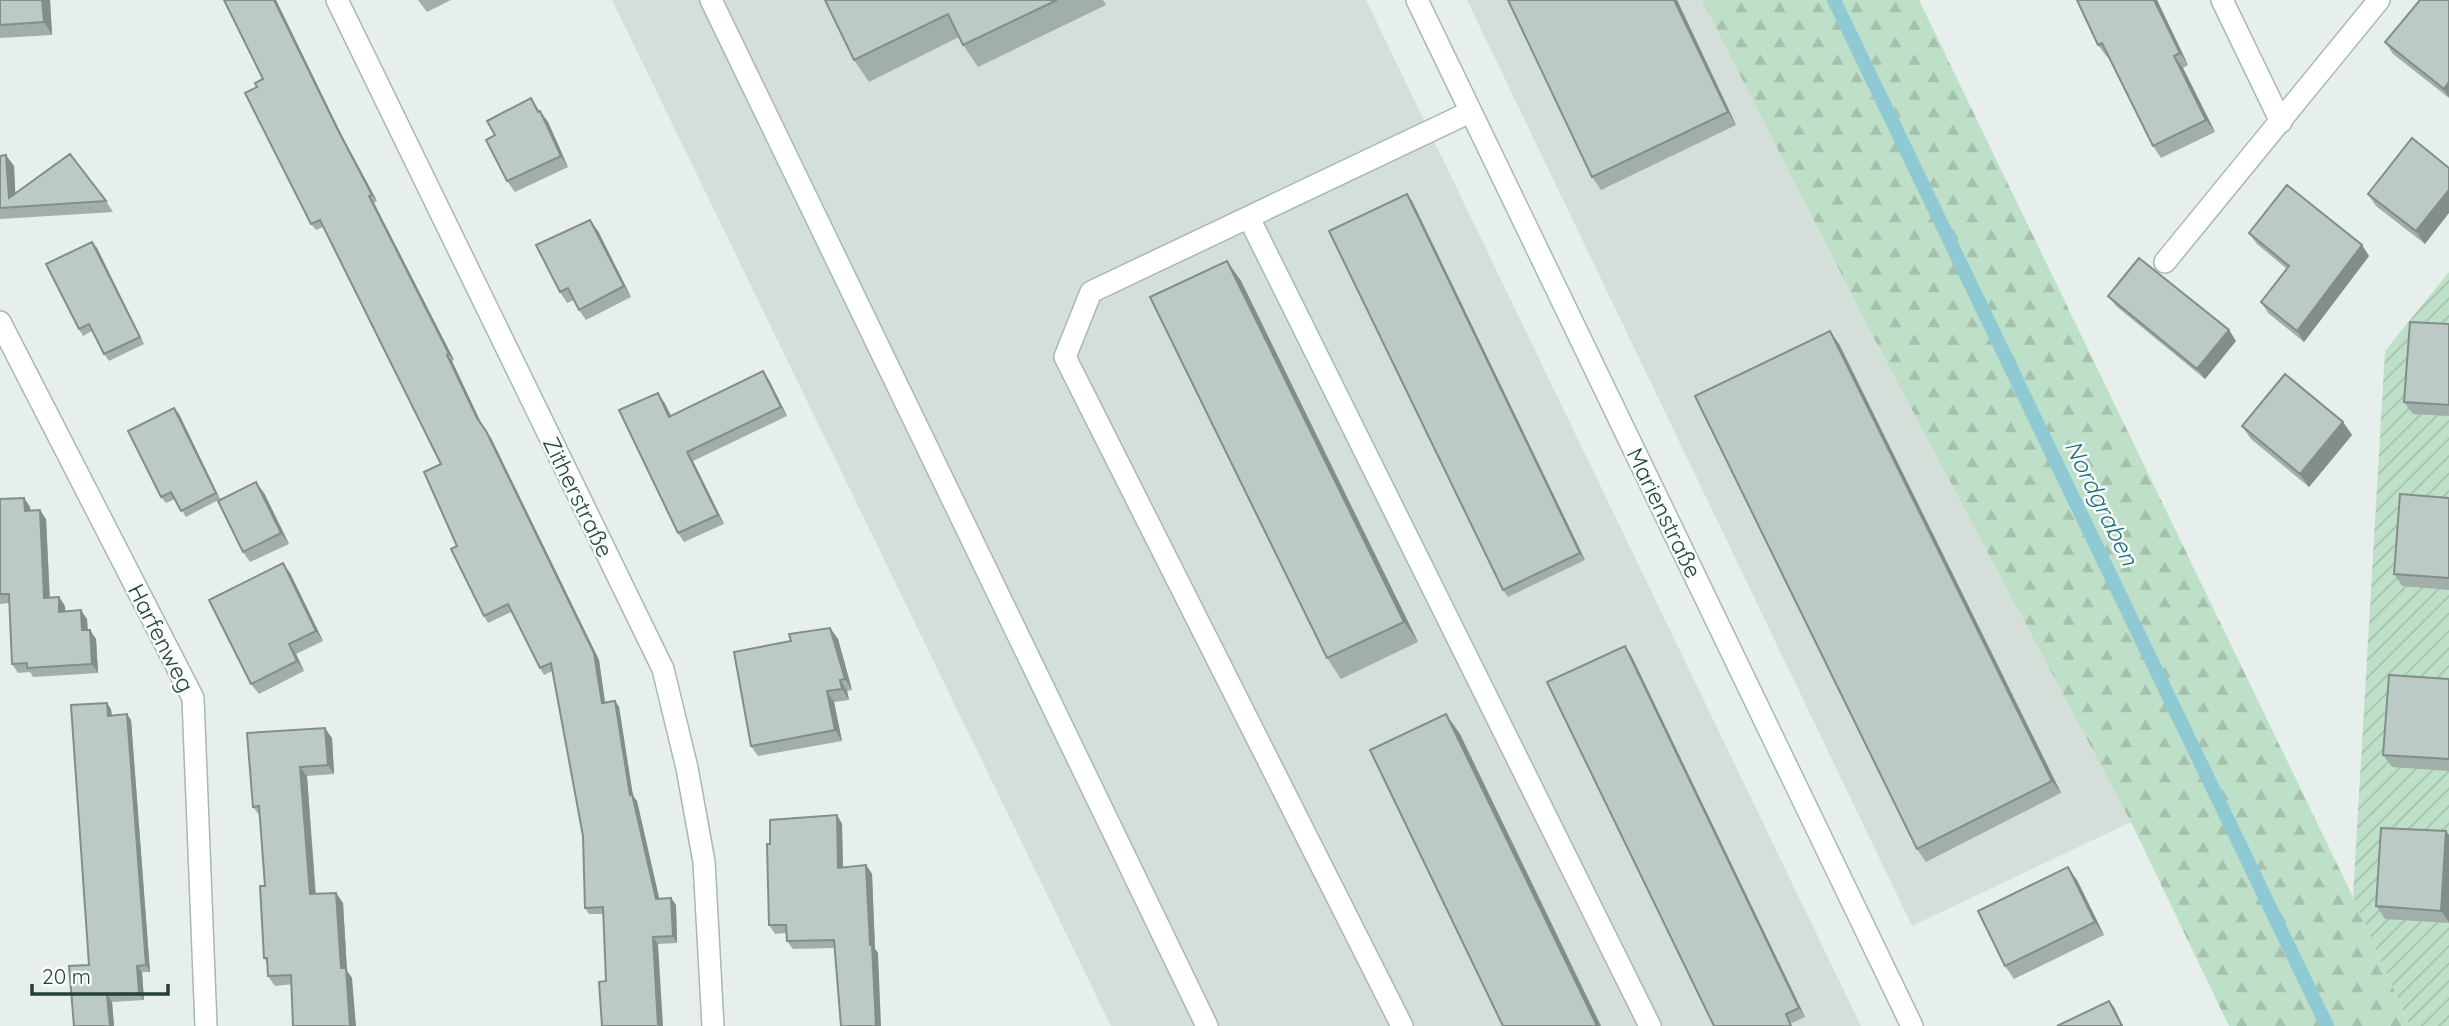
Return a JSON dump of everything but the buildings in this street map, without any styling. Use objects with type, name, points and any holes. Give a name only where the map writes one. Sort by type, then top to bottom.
[{"type":"street","name":"Zitherstraße","points":[[337,0],[663,669],[687,768],[704,862],[713,1026]]},
{"type":"street","points":[[712,0],[1207,1026]]},
{"type":"street","name":"Marienstraße","points":[[1416,0],[1912,1026]]},
{"type":"street","points":[[2222,0],[2281,122]]},
{"type":"street","points":[[2165,262],[2379,0]]},
{"type":"street","points":[[1402,1026],[1065,357],[1091,292],[1470,111]]},
{"type":"street","points":[[1249,218],[1650,1026]]},
{"type":"street","name":"Harfenweg","points":[[0,322],[193,698],[206,1026]]},
{"type":"shaded area","points":[[612,0],[1366,0],[1861,1026],[1111,1026]]},
{"type":"shaded area","points":[[1467,0],[1733,0],[2131,822],[1912,926]]},
{"type":"green space","points":[[1702,0],[1919,0],[2353,897],[2410,1026],[2229,1026],[2131,822],[1874,338]]},
{"type":"green space","points":[[2449,272],[2449,1026],[2410,1026],[2353,897],[2385,351]]},
{"type":"waterway","name":"Nordgraben","points":[[1834,0],[2327,1026]]}]
